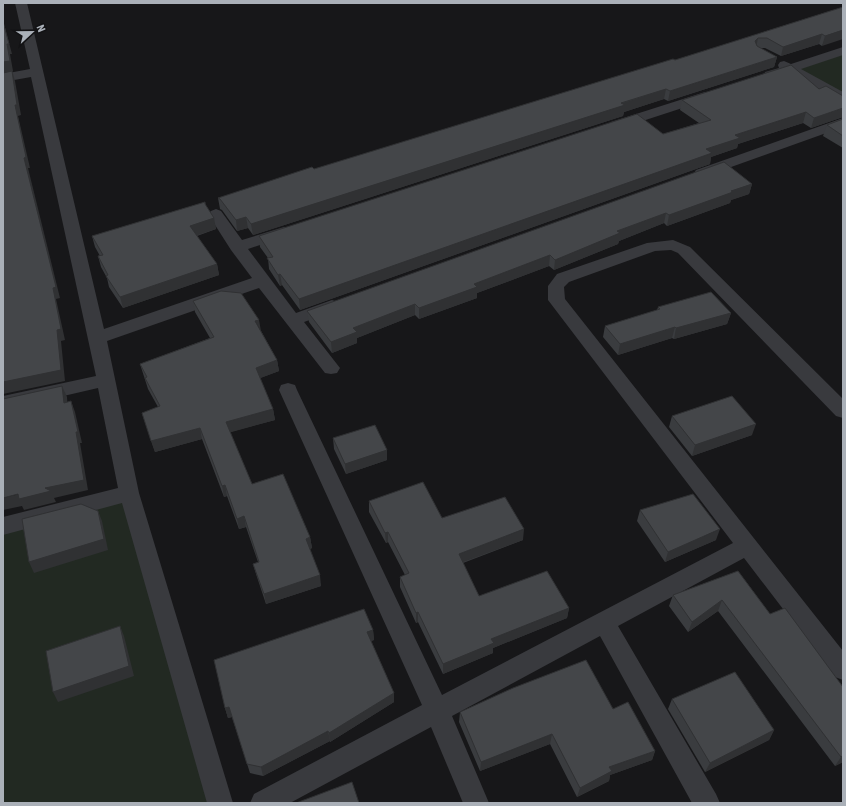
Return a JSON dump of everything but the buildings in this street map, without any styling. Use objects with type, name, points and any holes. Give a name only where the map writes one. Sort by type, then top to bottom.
[{"type":"street","points":[[21,3],[97,338],[130,493],[220,803]]},
{"type":"street","points":[[760,78],[843,51]]},
{"type":"street","points":[[772,58],[843,97]]},
{"type":"street","points":[[3,78],[36,72]]},
{"type":"street","points":[[601,130],[715,93]]},
{"type":"street","points":[[687,178],[843,122]]},
{"type":"street","points":[[216,214],[237,247],[262,281],[331,368]]},
{"type":"street","points":[[237,247],[298,227]]},
{"type":"street","points":[[842,665],[747,546],[557,300],[556,286],[563,278],[653,246],[673,245],[684,250],[843,411]]},
{"type":"street","points":[[97,338],[262,281]]},
{"type":"street","points":[[293,320],[345,302]]},
{"type":"street","points":[[3,403],[106,380]]},
{"type":"street","points":[[288,390],[437,710],[476,803]]},
{"type":"street","points":[[3,526],[130,493]]},
{"type":"street","points":[[263,803],[747,546]]},
{"type":"street","points":[[604,622],[707,803]]},
{"type":"shaded area","points":[[843,51],[843,97],[791,69]]},
{"type":"shaded area","points":[[129,493],[220,803],[3,803],[3,525]]}]
